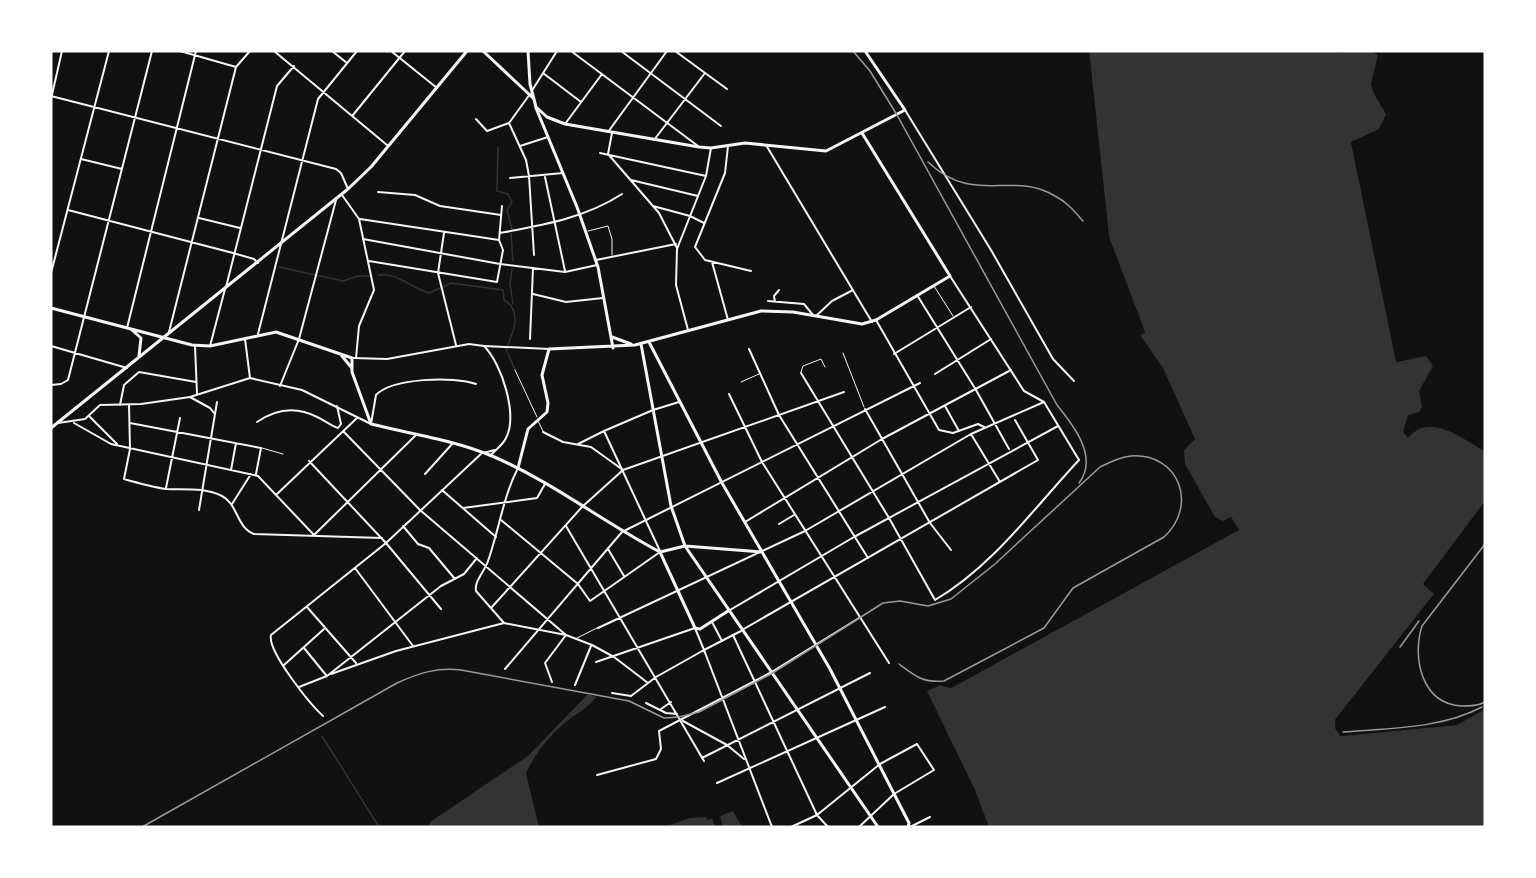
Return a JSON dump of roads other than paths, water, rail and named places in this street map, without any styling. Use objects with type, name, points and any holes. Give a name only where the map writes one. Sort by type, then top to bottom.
[{"type":"main road","points":[[51,428],[342,195],[388,146],[468,51]]},
{"type":"main road","points":[[483,51],[533,98],[580,214],[597,263],[613,348]]},
{"type":"main road","points":[[528,51],[530,93]]},
{"type":"main road","points":[[536,107],[547,117],[565,124],[699,147],[711,148],[745,143],[826,151],[905,110],[865,51]]},
{"type":"main road","points":[[518,468],[526,434],[547,412],[548,403],[542,375],[549,349],[613,348],[641,344],[728,320],[771,311],[815,315],[853,324],[874,321],[950,276],[862,133]]},
{"type":"main road","points":[[51,308],[195,346],[210,346],[276,332],[354,358],[352,372]]},
{"type":"main road","points":[[132,330],[141,338],[138,358]]},
{"type":"main road","points":[[611,336],[633,345],[643,353]]},
{"type":"main road","points":[[649,342],[678,402],[722,483],[840,688],[909,826]]},
{"type":"main road","points":[[641,344],[671,506],[685,546],[741,631],[878,827]]},
{"type":"main road","points":[[341,355],[347,360],[371,424],[453,443],[518,468],[622,532],[660,552],[695,628],[712,622],[728,611]]},
{"type":"main road","points":[[660,552],[685,546],[762,552]]},
{"type":"street","points":[[62,51],[51,97],[302,159],[340,171],[348,189]]},
{"type":"street","points":[[51,273],[109,51]]},
{"type":"street","points":[[51,385],[68,380],[152,51]]},
{"type":"street","points":[[180,51],[196,53],[236,67]]},
{"type":"street","points":[[169,333],[236,67],[250,51]]},
{"type":"street","points":[[274,51],[388,146]]},
{"type":"street","points":[[332,51],[347,63]]},
{"type":"street","points":[[258,334],[318,99],[357,51]]},
{"type":"street","points":[[391,51],[437,88]]},
{"type":"street","points":[[353,115],[405,51]]},
{"type":"street","points":[[476,119],[487,131],[509,123],[557,51]]},
{"type":"street","points":[[571,51],[699,147]]},
{"type":"street","points":[[621,51],[721,126]]},
{"type":"street","points":[[667,51],[610,133],[608,154],[652,206],[676,244],[676,285],[689,331]]},
{"type":"street","points":[[675,51],[727,90]]},
{"type":"street","points":[[127,328],[196,53]]},
{"type":"street","points":[[210,346],[277,86],[294,66]]},
{"type":"street","points":[[543,73],[581,102]]},
{"type":"street","points":[[654,140],[705,73]]},
{"type":"street","points":[[565,124],[602,74]]},
{"type":"street","points":[[905,110],[991,250],[1053,359],[1074,381]]},
{"type":"street","points":[[509,123],[520,146],[529,176],[534,255]]},
{"type":"street","points":[[520,146],[548,137]]},
{"type":"street","points":[[766,145],[939,429],[945,433],[978,424],[984,427]]},
{"type":"street","points":[[728,146],[725,174],[695,247],[702,258],[751,271]]},
{"type":"street","points":[[677,249],[706,176],[711,148]]},
{"type":"street","points":[[600,153],[706,176]]},
{"type":"street","points":[[80,159],[122,169]]},
{"type":"street","points":[[510,178],[545,177],[563,173]]},
{"type":"street","points":[[545,177],[565,272]]},
{"type":"street","points":[[630,179],[698,196]]},
{"type":"street","points":[[378,192],[416,195],[440,206],[501,215]]},
{"type":"street","points":[[500,233],[555,224],[610,202],[622,194]]},
{"type":"street","points":[[342,195],[359,219],[374,290],[360,326],[354,358],[387,358],[456,345],[549,349]]},
{"type":"street","points":[[280,386],[299,339],[336,200]]},
{"type":"street","points":[[369,261],[497,282],[503,250],[499,240],[502,206]]},
{"type":"street","points":[[652,206],[690,216],[704,223]]},
{"type":"street","points":[[67,210],[255,259],[258,263]]},
{"type":"street","points":[[198,218],[240,228]]},
{"type":"street","points":[[359,219],[499,240]]},
{"type":"street","points":[[444,233],[438,273],[456,345]]},
{"type":"street","points":[[363,239],[500,264],[565,272],[597,263],[612,255],[676,244]]},
{"type":"street","points":[[712,262],[728,320]]},
{"type":"street","points":[[531,339],[533,268]]},
{"type":"street","points":[[801,373],[901,538],[935,600],[961,584],[1035,510],[1079,460],[1044,402],[1024,391],[950,276]]},
{"type":"street","points":[[775,302],[774,296],[779,290]]},
{"type":"street","points":[[768,301],[804,304],[815,315],[853,290]]},
{"type":"street","points":[[532,294],[566,302],[604,298]]},
{"type":"street","points":[[917,295],[976,390],[1009,449]]},
{"type":"street","points":[[894,354],[971,308]]},
{"type":"street","points":[[244,337],[250,378]]},
{"type":"street","points":[[935,374],[991,339]]},
{"type":"street","points":[[51,346],[127,368]]},
{"type":"street","points":[[195,346],[197,394]]},
{"type":"street","points":[[484,346],[501,371],[509,414],[507,435],[490,456]]},
{"type":"street","points":[[749,349],[779,415],[868,558]]},
{"type":"street","points":[[745,522],[882,439],[1011,370]]},
{"type":"street","points":[[120,405],[127,381],[138,372],[196,382]]},
{"type":"street","points":[[56,424],[74,423],[89,417],[100,405],[129,405],[190,397],[250,378],[302,390],[371,424],[376,395],[387,388],[432,380],[476,384]]},
{"type":"street","points":[[506,669],[622,532],[920,383]]},
{"type":"street","points":[[491,608],[582,507],[622,470],[844,392]]},
{"type":"street","points":[[729,394],[762,462],[784,499],[890,663]]},
{"type":"street","points":[[190,397],[210,408],[214,414]]},
{"type":"street","points":[[199,510],[214,414],[218,402]]},
{"type":"street","points":[[578,444],[653,410],[678,402]]},
{"type":"street","points":[[597,628],[805,531],[971,434],[1044,402]]},
{"type":"street","points":[[129,405],[130,448],[124,479],[165,489],[203,491],[223,496],[232,504],[243,526],[254,534],[381,538]]},
{"type":"street","points":[[257,422],[272,413],[291,410],[315,416],[338,428],[341,424],[337,406]]},
{"type":"street","points":[[945,406],[958,431]]},
{"type":"street","points":[[865,409],[930,523],[951,550]]},
{"type":"street","points":[[67,416],[102,441],[253,474],[277,494],[314,535]]},
{"type":"street","points":[[89,417],[119,446]]},
{"type":"street","points":[[165,489],[180,418]]},
{"type":"street","points":[[277,494],[309,461],[357,418]]},
{"type":"street","points":[[612,693],[631,696],[656,676],[791,603],[1038,460],[1026,444],[1015,420]]},
{"type":"street","points":[[130,423],[261,448],[253,474],[232,504]]},
{"type":"street","points":[[728,611],[820,556],[1058,426]]},
{"type":"street","points":[[342,431],[420,510],[566,635]]},
{"type":"street","points":[[501,519],[578,584],[590,601],[660,552],[604,431]]},
{"type":"street","points":[[543,432],[563,442],[578,444],[597,451],[622,470]]},
{"type":"street","points":[[971,434],[1000,482]]},
{"type":"street","points":[[314,535],[416,435]]},
{"type":"street","points":[[231,470],[236,443]]},
{"type":"street","points":[[425,474],[453,443]]},
{"type":"street","points":[[323,716],[298,688],[270,638],[386,543],[482,453],[495,450]]},
{"type":"street","points":[[309,461],[386,543],[441,609]]},
{"type":"street","points":[[504,623],[475,588],[486,566],[509,485],[518,468]]},
{"type":"street","points":[[464,508],[537,498],[545,484]]},
{"type":"street","points":[[441,489],[496,537]]},
{"type":"street","points":[[779,524],[794,515]]},
{"type":"street","points":[[404,526],[418,544],[429,548],[455,579]]},
{"type":"street","points":[[566,526],[703,759],[870,673]]},
{"type":"street","points":[[608,549],[624,576]]},
{"type":"street","points":[[327,676],[429,595],[464,574],[477,558]]},
{"type":"street","points":[[354,568],[413,646]]},
{"type":"street","points":[[306,607],[357,664]]},
{"type":"street","points":[[597,775],[658,758],[661,749],[658,731],[770,673],[859,618]]},
{"type":"street","points":[[712,622],[722,641]]},
{"type":"street","points":[[298,688],[357,664],[413,646],[504,623],[566,635],[592,645],[614,657],[648,682]]},
{"type":"street","points":[[597,662],[695,628],[772,827]]},
{"type":"street","points":[[284,665],[325,629]]},
{"type":"street","points":[[552,682],[545,663],[566,635]]},
{"type":"street","points":[[733,635],[817,815],[828,827]]},
{"type":"street","points":[[575,685],[592,645]]},
{"type":"street","points":[[304,648],[327,676]]},
{"type":"street","points":[[660,710],[671,702]]},
{"type":"street","points":[[646,703],[660,710],[677,714]]},
{"type":"street","points":[[717,783],[817,740],[885,707]]},
{"type":"street","points":[[680,721],[686,721],[727,745],[745,760]]},
{"type":"street","points":[[791,827],[817,815],[880,764],[917,744],[934,770],[894,794],[859,827]]},
{"type":"street","points":[[909,826],[930,817]]},
{"type":"lane","points":[[586,232],[608,226],[612,239],[612,255]]},
{"type":"lane","points":[[934,285],[954,317]]},
{"type":"lane","points":[[843,353],[865,409]]},
{"type":"lane","points":[[801,373],[803,366],[821,359],[825,367]]},
{"type":"lane","points":[[515,370],[543,432]]},
{"type":"lane","points":[[741,382],[759,374]]},
{"type":"lane","points":[[261,448],[284,453]]},
{"type":"lane","points":[[577,638],[597,628]]},
{"type":"waterway","points":[[498,147],[497,191],[508,194],[512,202],[507,210],[512,229]]},
{"type":"waterway","points":[[511,234],[513,261]]},
{"type":"waterway","points":[[279,267],[343,281],[358,276],[369,276]]},
{"type":"waterway","points":[[512,269],[510,284],[513,304]]},
{"type":"waterway","points":[[378,275],[398,278],[429,293],[451,283],[503,290],[504,300],[510,304],[515,316],[515,323],[506,349],[515,370]]},
{"type":"waterway","points":[[322,736],[379,827]]},
{"type":"railway","points":[[853,51],[870,71],[897,115],[1057,405],[1076,432],[1085,452],[1086,463],[1079,483]]},
{"type":"railway","points":[[928,162],[945,175],[961,182],[1039,189],[1063,201],[1083,221]]},
{"type":"railway","points":[[142,827],[397,683],[429,672],[444,669],[461,670],[629,701],[664,718],[699,712],[771,674],[883,603],[900,601],[928,606],[951,599],[995,564],[1100,467],[1131,456],[1148,457],[1162,463],[1172,472],[1179,484],[1180,511],[1164,537],[1073,588],[1044,628],[944,681],[920,678],[899,664]]},
{"type":"railway","points":[[1485,544],[1422,626],[1418,651],[1423,677],[1437,697],[1448,703],[1462,706],[1485,702]]},
{"type":"railway","points":[[1400,647],[1419,621]]},
{"type":"railway","points":[[1343,732],[1432,724],[1482,707]]}]
